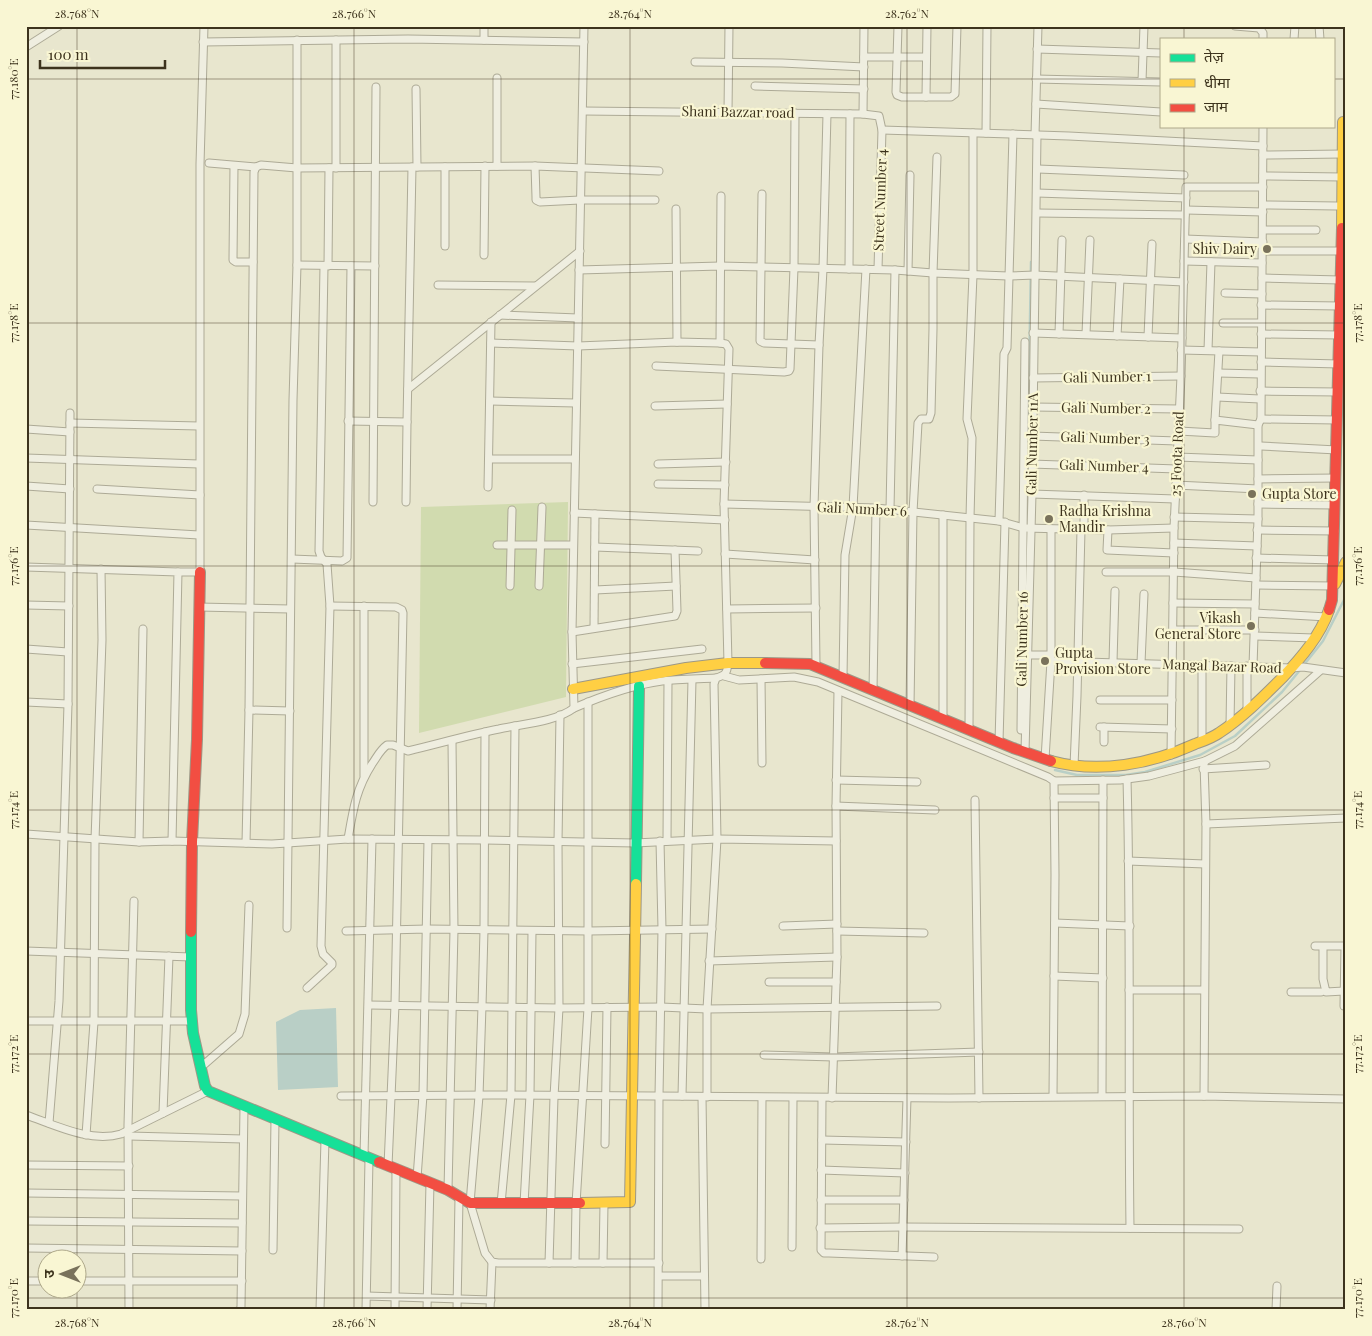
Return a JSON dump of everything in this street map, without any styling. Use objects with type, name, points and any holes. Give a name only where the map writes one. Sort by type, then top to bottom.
[{"type":"street","points":[[26,47],[59,26]]},
{"type":"street","points":[[204,26],[200,164],[200,572],[197,739],[192,842],[191,956],[192,1021],[200,1070],[206,1088],[244,1107],[448,1190],[470,1203],[604,1204],[630,1202],[639,686]]},
{"type":"street","points":[[484,26],[484,40]]},
{"type":"street","points":[[574,698],[572,664],[573,546],[584,26]]},
{"type":"street","points":[[728,112],[729,26]]},
{"type":"street","points":[[864,26],[863,114],[879,116],[882,130],[1263,146]]},
{"type":"street","points":[[898,26],[897,95],[902,97],[951,96],[955,94],[957,26]]},
{"type":"street","points":[[926,97],[927,26]]},
{"type":"street","points":[[986,134],[987,26]]},
{"type":"street","name":"Gali Number 11A","points":[[1023,751],[1028,655],[1027,528],[1032,494],[1034,275],[1038,193],[1036,79],[1038,26]]},
{"type":"street","points":[[1142,81],[1144,26]]},
{"type":"street","points":[[1235,26],[1258,28],[1262,33],[1262,38]]},
{"type":"street","points":[[203,42],[297,40],[584,42]]},
{"type":"street","points":[[287,928],[293,400],[297,265],[297,40]]},
{"type":"street","points":[[307,988],[330,967],[332,962],[323,954],[320,946],[330,606],[328,567],[319,551],[326,266],[333,168],[336,40]]},
{"type":"street","points":[[1037,49],[1160,53]]},
{"type":"street","points":[[864,58],[926,57]]},
{"type":"street","points":[[695,62],[782,63],[864,67]]},
{"type":"street","points":[[497,78],[497,166]]},
{"type":"street","points":[[1036,79],[1160,82]]},
{"type":"street","points":[[755,86],[864,89]]},
{"type":"street","points":[[373,502],[376,87]]},
{"type":"street","points":[[406,502],[416,89]]},
{"type":"street","points":[[1036,104],[1160,112]]},
{"type":"street","name":"Shani Bazzar road","points":[[583,110],[863,114]]},
{"type":"street","points":[[656,366],[788,372],[790,369],[794,268],[795,113]]},
{"type":"street","points":[[816,665],[814,507],[827,114]]},
{"type":"street","points":[[849,269],[850,114]]},
{"type":"street","points":[[354,839],[354,801],[364,776],[387,745],[408,751],[560,715],[574,698],[686,668],[726,670],[801,663],[816,665],[843,678],[999,742],[1045,759],[1074,766],[1124,765],[1171,755],[1218,734],[1292,668],[1314,638],[1327,617],[1331,606],[1334,586],[1336,450],[1341,360],[1341,122]]},
{"type":"street","points":[[1247,710],[1250,666],[1255,633],[1263,242],[1263,128]]},
{"type":"street","name":"Street Number 4","points":[[878,270],[882,130]]},
{"type":"street","points":[[969,730],[972,438],[967,419],[973,275],[973,133]]},
{"type":"street","points":[[999,742],[1004,354],[1007,348],[1013,134]]},
{"type":"street","points":[[1263,154],[1342,154]]},
{"type":"street","points":[[910,706],[912,512],[918,423],[921,419],[929,419],[931,413],[937,157]]},
{"type":"street","points":[[210,163],[234,166],[256,167],[260,165],[297,168],[535,166],[658,171]]},
{"type":"street","points":[[234,166],[233,260],[236,262],[254,262]]},
{"type":"street","points":[[484,255],[485,166]]},
{"type":"street","points":[[535,166],[536,197],[538,202],[655,200]]},
{"type":"street","points":[[246,843],[250,710],[254,172],[256,167]]},
{"type":"street","points":[[445,167],[445,246]]},
{"type":"street","points":[[1038,169],[1184,175]]},
{"type":"street","points":[[908,271],[910,176]]},
{"type":"street","points":[[1263,176],[1342,178]]},
{"type":"street","name":"25 Foota Road","points":[[1171,755],[1174,517],[1182,350],[1186,187],[1263,187]]},
{"type":"street","points":[[1038,193],[1186,198]]},
{"type":"street","points":[[762,194],[760,341],[764,343],[819,345]]},
{"type":"street","points":[[720,343],[721,196]]},
{"type":"street","points":[[1037,213],[1186,213],[1337,206]]},
{"type":"street","points":[[676,209],[678,342]]},
{"type":"street","points":[[1263,230],[1316,230]]},
{"type":"street","points":[[1059,334],[1062,240]]},
{"type":"street","points":[[1086,334],[1090,240]]},
{"type":"street","points":[[1185,242],[1263,242]]},
{"type":"street","points":[[1148,336],[1152,244]]},
{"type":"street","points":[[408,389],[580,251]]},
{"type":"street","points":[[1262,252],[1341,252]]},
{"type":"street","points":[[1184,261],[1262,263]]},
{"type":"street","points":[[1208,350],[1211,262]]},
{"type":"street","points":[[297,265],[376,266]]},
{"type":"street","points":[[292,559],[342,561],[347,558],[351,266]]},
{"type":"street","points":[[579,270],[720,266],[866,269],[973,275],[1034,275],[1184,282]]},
{"type":"street","points":[[843,678],[845,556],[853,508],[866,269]]},
{"type":"street","points":[[890,509],[895,270]]},
{"type":"street","points":[[1262,278],[1340,280]]},
{"type":"street","points":[[1117,336],[1120,279]]},
{"type":"street","points":[[438,285],[536,286]]},
{"type":"street","points":[[1225,293],[1262,294]]},
{"type":"street","points":[[1261,305],[1340,306]]},
{"type":"street","points":[[500,315],[578,318]]},
{"type":"street","points":[[488,487],[491,322]]},
{"type":"street","points":[[1223,323],[1261,323]]},
{"type":"street","points":[[1034,333],[1182,338]]},
{"type":"street","points":[[1261,334],[1340,335]]},
{"type":"street","points":[[491,343],[578,346],[678,342],[720,343],[728,346],[724,504],[727,609],[726,670]]},
{"type":"street","points":[[1025,342],[1027,528]]},
{"type":"street","points":[[1182,350],[1261,352]]},
{"type":"street","points":[[1179,431],[1215,433],[1219,351]]},
{"type":"street","points":[[1261,362],[1341,360]]},
{"type":"street","points":[[1218,373],[1260,374]]},
{"type":"street","name":"Gali Number 1","points":[[1033,378],[1181,376]]},
{"type":"street","points":[[1260,390],[1338,392]]},
{"type":"street","points":[[1217,397],[1260,399]]},
{"type":"street","points":[[490,401],[576,403]]},
{"type":"street","points":[[655,406],[727,404]]},
{"type":"street","name":"Gali Number 2","points":[[1033,408],[1179,409]]},
{"type":"street","points":[[50,1120],[58,1022],[68,704],[70,413]]},
{"type":"street","points":[[1215,420],[1260,422],[1337,420]]},
{"type":"street","points":[[348,422],[407,422]]},
{"type":"street","points":[[70,424],[199,426]]},
{"type":"street","points":[[26,429],[70,432]]},
{"type":"street","name":"Gali Number 3","points":[[1032,436],[1178,440]]},
{"type":"street","points":[[1261,446],[1336,450]]},
{"type":"street","points":[[1178,457],[1258,460]]},
{"type":"street","points":[[26,458],[199,464]]},
{"type":"street","points":[[489,459],[575,459]]},
{"type":"street","points":[[658,464],[726,462]]},
{"type":"street","name":"Gali Number 4","points":[[1031,464],[1177,469]]},
{"type":"street","points":[[1258,479],[1336,478]]},
{"type":"street","points":[[658,484],[725,485]]},
{"type":"street","points":[[1176,485],[1258,489]]},
{"type":"street","points":[[26,486],[70,488]]},
{"type":"street","points":[[97,489],[200,495]]},
{"type":"street","points":[[1032,494],[1175,499]]},
{"type":"street","points":[[1074,766],[1084,496]]},
{"type":"street","name":"Gali Number 6","points":[[724,504],[890,509],[1002,522],[1027,528],[1108,530],[1174,528]]},
{"type":"street","points":[[1258,504],[1335,505]]},
{"type":"street","points":[[539,586],[542,507]]},
{"type":"street","points":[[873,690],[876,508]]},
{"type":"street","points":[[510,586],[512,510]]},
{"type":"street","points":[[574,513],[724,520]]},
{"type":"street","points":[[594,628],[595,514]]},
{"type":"street","points":[[942,719],[943,515]]},
{"type":"street","points":[[1174,517],[1258,519]]},
{"type":"street","points":[[26,525],[199,535]]},
{"type":"street","name":"Gali Number 16","points":[[1023,751],[1027,528]]},
{"type":"street","points":[[1045,759],[1051,658],[1051,529]]},
{"type":"street","points":[[1108,530],[1107,550],[1174,552]]},
{"type":"street","points":[[1257,530],[1335,531]]},
{"type":"street","points":[[1174,543],[1257,546]]},
{"type":"street","points":[[498,545],[573,546]]},
{"type":"street","points":[[595,547],[698,551]]},
{"type":"street","points":[[572,632],[675,616],[677,611],[675,550]]},
{"type":"street","points":[[724,554],[815,560]]},
{"type":"street","points":[[1256,558],[1334,560]]},
{"type":"street","points":[[1334,586],[1346,562]]},
{"type":"street","points":[[26,567],[200,572]]},
{"type":"street","points":[[87,1132],[94,1022],[95,840],[102,640],[101,569]]},
{"type":"street","points":[[172,841],[178,572]]},
{"type":"street","points":[[1106,572],[1174,572],[1256,582],[1334,586]]},
{"type":"street","points":[[595,590],[676,586]]},
{"type":"street","points":[[1113,662],[1115,591]]},
{"type":"street","points":[[1141,663],[1144,594]]},
{"type":"street","points":[[1174,603],[1255,604]]},
{"type":"street","points":[[26,605],[69,606]]},
{"type":"street","points":[[330,606],[396,607],[402,610],[403,613],[397,747],[395,1005],[392,1096],[395,1310]]},
{"type":"street","points":[[364,606],[364,776]]},
{"type":"street","points":[[199,607],[290,609]]},
{"type":"street","points":[[727,609],[816,608]]},
{"type":"street","points":[[1255,613],[1327,617]]},
{"type":"street","points":[[139,842],[143,630]]},
{"type":"street","points":[[1173,630],[1255,633],[1314,638]]},
{"type":"street","points":[[26,649],[68,652]]},
{"type":"street","points":[[572,664],[702,649]]},
{"type":"street","name":"Mangal Bazar Road","points":[[1028,655],[1078,662],[1303,667],[1346,673]]},
{"type":"street","points":[[1202,665],[1202,742]]},
{"type":"street","points":[[1230,725],[1231,666]]},
{"type":"street","points":[[726,670],[739,680],[802,678],[838,691],[1054,781],[1127,779],[1149,776],[1205,761],[1226,752],[1240,743],[1318,669]]},
{"type":"street","points":[[705,1310],[704,1097],[709,961],[717,839],[714,684],[716,678],[726,670]]},
{"type":"street","points":[[574,698],[588,702],[618,691],[639,686],[668,681],[716,678]]},
{"type":"street","points":[[761,679],[762,763]]},
{"type":"street","points":[[682,1096],[692,680]]},
{"type":"street","points":[[658,1310],[659,1096],[668,681]]},
{"type":"street","points":[[832,1098],[837,956],[836,780],[838,691]]},
{"type":"street","points":[[1100,700],[1172,700]]},
{"type":"street","points":[[26,702],[68,704]]},
{"type":"street","points":[[575,1263],[576,1204],[588,1008],[588,702]]},
{"type":"street","points":[[250,710],[290,711]]},
{"type":"street","points":[[548,1263],[559,1008],[558,842],[560,715]]},
{"type":"street","points":[[501,1204],[510,1095],[515,726]]},
{"type":"street","points":[[1104,742],[1102,727],[1172,729]]},
{"type":"street","points":[[485,732],[482,1006],[470,1203],[485,1254],[492,1262],[498,1263],[659,1263]]},
{"type":"street","points":[[448,1190],[454,930],[452,741]]},
{"type":"street","points":[[1204,1096],[1205,761]]},
{"type":"street","points":[[1204,769],[1266,765]]},
{"type":"street","points":[[1127,779],[1130,926],[1128,1096],[1130,1228]]},
{"type":"street","points":[[836,780],[917,782]]},
{"type":"street","points":[[1102,1096],[1103,780]]},
{"type":"street","points":[[1053,1096],[1054,781]]},
{"type":"street","points":[[1054,798],[1103,798]]},
{"type":"street","points":[[975,800],[979,1098]]},
{"type":"street","points":[[836,806],[935,810]]},
{"type":"street","points":[[1206,824],[1346,818]]},
{"type":"street","points":[[26,834],[139,842],[288,844],[354,839],[635,843],[717,839],[836,841]]},
{"type":"street","points":[[366,1310],[366,1097],[372,839]]},
{"type":"street","points":[[417,1178],[423,1095],[426,1005],[428,840]]},
{"type":"street","points":[[1128,861],[1205,864]]},
{"type":"street","points":[[129,1310],[128,1116],[134,901]]},
{"type":"street","points":[[200,1070],[239,1034],[244,1022],[249,905]]},
{"type":"street","points":[[1055,923],[1130,926]]},
{"type":"street","points":[[783,926],[924,934]]},
{"type":"street","points":[[346,931],[712,930]]},
{"type":"street","points":[[524,1204],[530,1095],[532,931]]},
{"type":"street","points":[[1344,991],[1326,992],[1319,947],[1345,946],[1344,1006]]},
{"type":"street","points":[[26,951],[191,956]]},
{"type":"street","points":[[163,1111],[169,956]]},
{"type":"street","points":[[709,961],[837,956]]},
{"type":"street","points":[[1054,976],[1103,978]]},
{"type":"street","points":[[769,982],[836,982]]},
{"type":"street","points":[[1129,990],[1204,990]]},
{"type":"street","points":[[1291,992],[1321,992]]},
{"type":"street","points":[[369,1004],[559,1008],[683,1007],[707,1009],[937,1006]]},
{"type":"street","points":[[605,1144],[608,1008]]},
{"type":"street","points":[[26,1020],[58,1022],[192,1021]]},
{"type":"street","points":[[764,1055],[834,1057],[979,1052]]},
{"type":"street","points":[[26,1115],[50,1120],[99,1137],[112,1137],[206,1088]]},
{"type":"street","points":[[342,1096],[530,1095],[554,1097],[979,1098],[1204,1096],[1346,1099]]},
{"type":"street","points":[[761,1259],[762,1098]]},
{"type":"street","points":[[792,1247],[793,1098]]},
{"type":"street","points":[[822,1098],[821,1250],[824,1253],[934,1256]]},
{"type":"street","points":[[902,1256],[907,1098]]},
{"type":"street","points":[[240,1310],[244,1107]]},
{"type":"street","points":[[273,1250],[276,1120]]},
{"type":"street","points":[[128,1130],[244,1139]]},
{"type":"street","points":[[320,1310],[325,1140]]},
{"type":"street","points":[[822,1140],[906,1142]]},
{"type":"street","points":[[26,1165],[129,1166]]},
{"type":"street","points":[[821,1170],[905,1172]]},
{"type":"street","points":[[427,1310],[430,1183]]},
{"type":"street","points":[[26,1193],[242,1196]]},
{"type":"street","points":[[457,1310],[459,1198]]},
{"type":"street","points":[[821,1200],[904,1200]]},
{"type":"street","points":[[603,1263],[604,1204]]},
{"type":"street","points":[[26,1221],[242,1223]]},
{"type":"street","points":[[820,1228],[1239,1229]]},
{"type":"street","points":[[26,1248],[242,1251]]},
{"type":"street","points":[[490,1310],[492,1262]]},
{"type":"street","points":[[659,1276],[704,1276]]},
{"type":"street","points":[[88,1281],[242,1281]]},
{"type":"street","points":[[1276,1286],[1276,1310]]},
{"type":"street","points":[[367,1296],[491,1300]]},
{"type":"green space","points":[[568,502],[566,697],[419,733],[421,507]]},
{"type":"shaded area","points":[[336,1008],[338,1087],[278,1090],[276,1022],[300,1010]]},
{"type":"waterway","points":[[1027,490],[1031,262]]},
{"type":"waterway","points":[[1303,666],[1323,641],[1346,596]]},
{"type":"waterway","points":[[1055,770],[1077,775],[1126,775],[1145,772],[1200,755],[1235,736],[1282,692],[1300,670]]},
{"type":"traffic: fast","points":[[636,884],[639,686]]},
{"type":"traffic: fast","points":[[191,932],[191,1010],[193,1033],[205,1086],[208,1091],[379,1162]]},
{"type":"traffic: slow","points":[[1342,228],[1343,122]]},
{"type":"traffic: slow","points":[[1335,584],[1346,562]]},
{"type":"traffic: slow","points":[[1051,761],[1088,767],[1124,765],[1161,757],[1213,736],[1244,714],[1303,655],[1321,629],[1329,610]]},
{"type":"traffic: slow","points":[[573,689],[686,668],[728,663],[765,663]]},
{"type":"traffic: slow","points":[[580,1203],[630,1202],[636,884]]},
{"type":"traffic: jam","points":[[1329,610],[1332,600],[1342,228]]},
{"type":"traffic: jam","points":[[191,932],[200,572]]},
{"type":"traffic: jam","points":[[765,663],[810,664],[1013,748],[1051,761]]},
{"type":"traffic: jam","points":[[379,1162],[448,1190],[470,1203],[580,1203]]},
{"type":"place","name":"Shiv Dairy","points":[[1267,249]]},
{"type":"place","name":"Gupta Store","points":[[1252,494]]},
{"type":"place","name":"Radha Krishna Mandir","points":[[1049,519]]},
{"type":"place","name":"Vikash General Store","points":[[1251,626]]},
{"type":"place","name":"Gupta Provision Store","points":[[1045,661]]}]
